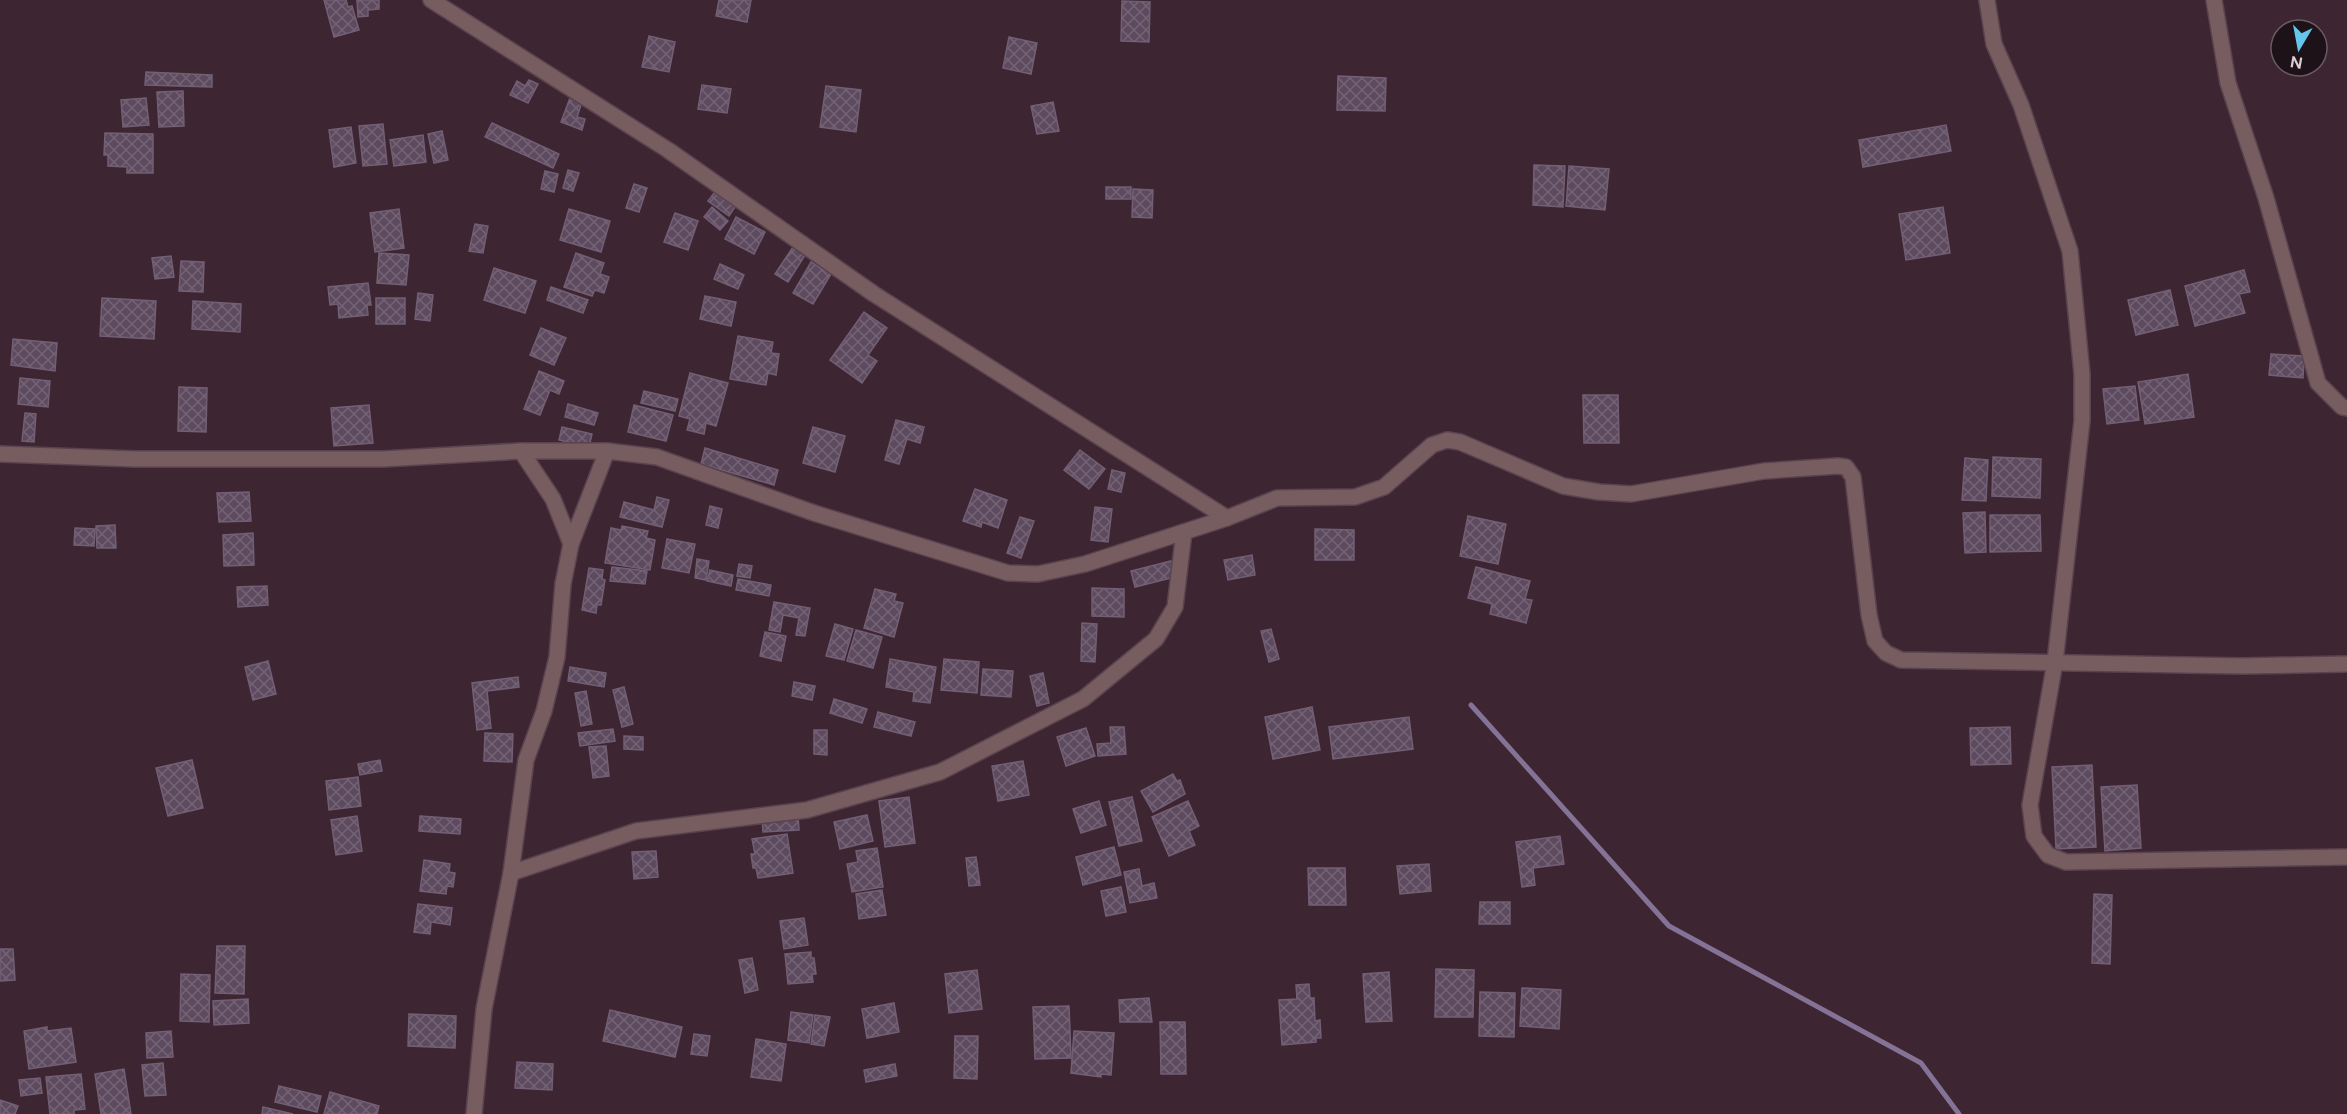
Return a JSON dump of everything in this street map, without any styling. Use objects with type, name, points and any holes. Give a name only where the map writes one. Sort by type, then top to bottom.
[{"type":"street","points":[[431,0],[668,150],[874,294],[1227,518]]},
{"type":"street","points":[[1987,0],[1994,44],[2021,105],[2070,251],[2082,374],[2082,421],[2055,662],[2030,805],[2034,837],[2048,855],[2067,862],[2347,857]]},
{"type":"street","points":[[2214,0],[2228,83],[2266,198],[2318,383],[2342,407],[2347,408]]},
{"type":"street","points":[[0,454],[136,459],[382,459],[521,451],[607,451],[657,457],[814,513],[1008,573],[1038,574],[1064,570],[1184,532],[1277,498],[1355,497],[1384,487],[1432,445],[1447,440],[1460,442],[1563,486],[1599,492],[1631,494],[1764,471],[1838,466],[1846,467],[1853,477],[1869,615],[1875,641],[1886,653],[1901,660],[2241,666],[2347,664]]},
{"type":"street","points":[[521,451],[553,499],[571,544]]},
{"type":"street","points":[[474,1114],[484,1009],[511,873],[526,760],[544,711],[557,657],[563,584],[571,544],[607,451]]},
{"type":"street","points":[[511,873],[636,831],[807,810],[951,767],[1083,699],[1156,639],[1175,607],[1184,532]]},
{"type":"building","points":[[324,0],[346,0],[348,7],[352,6],[359,30],[334,37]]},
{"type":"building","points":[[357,0],[379,0],[379,9],[368,10],[368,16],[358,17]]},
{"type":"building","points":[[719,0],[751,0],[747,22],[716,16]]},
{"type":"building","points":[[1122,1],[1150,2],[1149,42],[1121,41]]},
{"type":"building","points":[[649,36],[675,42],[669,72],[642,67]]},
{"type":"building","points":[[1009,37],[1037,43],[1031,74],[1003,68]]},
{"type":"building","points":[[146,72],[212,75],[212,87],[145,85]]},
{"type":"building","points":[[1338,76],[1386,78],[1385,111],[1337,110]]},
{"type":"building","points":[[529,80],[538,84],[528,103],[510,95],[517,81],[525,86]]},
{"type":"building","points":[[702,85],[731,89],[727,113],[698,109]]},
{"type":"building","points":[[826,86],[861,90],[856,132],[820,127]]},
{"type":"building","points":[[183,91],[184,126],[159,127],[157,92]]},
{"type":"building","points":[[146,98],[149,125],[123,127],[121,100]]},
{"type":"building","points":[[570,98],[582,102],[577,117],[585,119],[582,130],[561,122]]},
{"type":"building","points":[[1053,102],[1059,131],[1037,134],[1031,106]]},
{"type":"building","points":[[492,123],[559,154],[553,168],[485,137]]},
{"type":"building","points":[[383,124],[387,164],[363,166],[359,126]]},
{"type":"building","points":[[1946,125],[1951,151],[1863,167],[1859,140]]},
{"type":"building","points":[[351,127],[356,163],[334,167],[329,130]]},
{"type":"building","points":[[442,131],[448,160],[434,163],[428,134]]},
{"type":"building","points":[[105,133],[153,134],[153,173],[127,173],[127,167],[108,166],[108,155],[104,155]]},
{"type":"building","points":[[423,135],[426,162],[394,166],[390,140]]},
{"type":"building","points":[[1534,165],[1565,166],[1563,207],[1533,205]]},
{"type":"building","points":[[1569,166],[1609,169],[1605,210],[1566,206]]},
{"type":"building","points":[[568,170],[579,173],[573,191],[563,188]]},
{"type":"building","points":[[545,171],[558,174],[554,192],[541,189]]},
{"type":"building","points":[[634,184],[647,188],[639,212],[626,208]]},
{"type":"building","points":[[1106,187],[1131,187],[1131,199],[1106,199]]},
{"type":"building","points":[[1133,189],[1153,190],[1152,218],[1132,217]]},
{"type":"building","points":[[714,193],[735,207],[729,216],[708,201]]},
{"type":"building","points":[[712,207],[728,221],[720,230],[704,217]]},
{"type":"building","points":[[1943,207],[1950,253],[1906,260],[1899,214]]},
{"type":"building","points":[[399,209],[404,248],[375,252],[370,213]]},
{"type":"building","points":[[569,209],[610,221],[601,252],[560,240]]},
{"type":"building","points":[[675,213],[698,221],[688,250],[664,242]]},
{"type":"building","points":[[736,217],[765,232],[754,254],[725,239]]},
{"type":"building","points":[[475,224],[488,226],[483,253],[469,251]]},
{"type":"building","points":[[795,244],[807,252],[788,282],[775,274]]},
{"type":"building","points":[[379,253],[409,255],[406,285],[377,283]]},
{"type":"building","points":[[576,253],[604,263],[600,274],[609,277],[604,293],[595,290],[592,296],[564,287]]},
{"type":"building","points":[[171,256],[174,277],[155,279],[152,258]]},
{"type":"building","points":[[181,261],[204,262],[203,292],[179,291]]},
{"type":"building","points":[[811,262],[831,274],[813,304],[793,293]]},
{"type":"building","points":[[720,264],[744,275],[738,289],[714,279]]},
{"type":"building","points":[[494,268],[536,281],[525,313],[484,300]]},
{"type":"building","points":[[2244,270],[2250,292],[2239,294],[2245,313],[2195,326],[2185,286]]},
{"type":"building","points":[[368,283],[371,305],[367,305],[368,315],[339,318],[338,304],[330,305],[328,287]]},
{"type":"building","points":[[551,287],[588,300],[583,313],[547,300]]},
{"type":"building","points":[[2170,290],[2178,325],[2136,335],[2128,300]]},
{"type":"building","points":[[418,293],[433,295],[430,321],[415,319]]},
{"type":"building","points":[[705,296],[736,302],[731,326],[700,319]]},
{"type":"building","points":[[102,298],[156,301],[154,339],[100,336]]},
{"type":"building","points":[[376,298],[405,298],[405,324],[376,324]]},
{"type":"building","points":[[193,301],[241,304],[240,332],[192,329]]},
{"type":"building","points":[[864,312],[887,328],[868,355],[877,361],[862,383],[830,360]]},
{"type":"building","points":[[541,328],[566,338],[554,365],[530,355]]},
{"type":"building","points":[[738,336],[773,342],[771,353],[779,354],[776,375],[768,373],[766,385],[730,379]]},
{"type":"building","points":[[13,339],[57,343],[55,371],[11,365]]},
{"type":"building","points":[[2271,354],[2304,356],[2303,378],[2269,375]]},
{"type":"building","points":[[539,371],[564,381],[559,394],[550,390],[540,415],[524,409]]},
{"type":"building","points":[[690,373],[728,383],[716,426],[706,423],[704,434],[687,430],[690,419],[679,416]]},
{"type":"building","points":[[2188,374],[2194,417],[2145,424],[2138,382]]},
{"type":"building","points":[[20,378],[50,381],[48,407],[18,404]]},
{"type":"building","points":[[2135,386],[2139,420],[2107,424],[2103,389]]},
{"type":"building","points":[[179,387],[207,388],[206,432],[178,431]]},
{"type":"building","points":[[644,391],[678,399],[675,411],[641,403]]},
{"type":"building","points":[[1583,395],[1618,395],[1619,443],[1584,443]]},
{"type":"building","points":[[568,404],[598,413],[594,425],[565,417]]},
{"type":"building","points":[[369,405],[373,443],[334,446],[331,408]]},
{"type":"building","points":[[634,405],[673,415],[666,441],[628,432]]},
{"type":"building","points":[[25,413],[36,414],[34,442],[22,441]]},
{"type":"building","points":[[896,420],[924,427],[920,443],[907,439],[899,464],[885,460]]},
{"type":"building","points":[[562,427],[592,434],[589,447],[559,440]]},
{"type":"building","points":[[813,427],[845,436],[835,472],[803,463]]},
{"type":"building","points":[[705,448],[778,470],[774,485],[701,464]]},
{"type":"building","points":[[1080,450],[1105,469],[1089,489],[1064,470]]},
{"type":"building","points":[[1993,457],[2041,459],[2040,498],[1992,496]]},
{"type":"building","points":[[1965,458],[1988,460],[1986,501],[1962,500]]},
{"type":"building","points":[[1112,470],[1125,473],[1121,492],[1108,489]]},
{"type":"building","points":[[975,489],[1007,500],[998,528],[982,522],[981,527],[963,521]]},
{"type":"building","points":[[249,492],[251,521],[219,522],[217,493]]},
{"type":"building","points":[[657,497],[669,500],[662,527],[620,517],[624,502],[654,510]]},
{"type":"building","points":[[710,506],[722,509],[718,528],[706,525]]},
{"type":"building","points":[[1095,507],[1112,509],[1108,542],[1091,540]]},
{"type":"building","points":[[1985,512],[1986,552],[1965,553],[1963,513]]},
{"type":"building","points":[[1990,515],[2040,515],[2041,551],[1990,552]]},
{"type":"building","points":[[1468,516],[1506,524],[1498,564],[1460,556]]},
{"type":"building","points":[[1020,517],[1034,521],[1021,558],[1007,553]]},
{"type":"building","points":[[115,525],[116,548],[97,548],[96,526]]},
{"type":"building","points":[[622,526],[648,531],[646,538],[655,540],[650,570],[605,563],[611,528],[621,530]]},
{"type":"building","points":[[75,528],[95,529],[94,546],[74,545]]},
{"type":"building","points":[[1315,529],[1354,530],[1354,560],[1315,560]]},
{"type":"building","points":[[253,533],[254,565],[224,566],[223,535]]},
{"type":"building","points":[[667,539],[695,544],[689,573],[662,568]]},
{"type":"building","points":[[1252,555],[1255,575],[1228,580],[1224,560]]},
{"type":"building","points":[[697,559],[709,561],[706,580],[695,578]]},
{"type":"building","points":[[1171,561],[1175,577],[1135,587],[1131,571]]},
{"type":"building","points":[[739,564],[752,566],[750,578],[737,576]]},
{"type":"building","points":[[612,567],[647,571],[645,584],[610,581]]},
{"type":"building","points":[[1476,567],[1530,581],[1525,599],[1532,600],[1526,623],[1490,614],[1492,604],[1468,598]]},
{"type":"building","points":[[589,568],[603,570],[602,579],[605,580],[601,605],[597,605],[596,613],[582,610]]},
{"type":"building","points":[[710,570],[733,575],[731,586],[707,581]]},
{"type":"building","points":[[738,579],[771,585],[769,596],[736,590]]},
{"type":"building","points":[[267,586],[268,605],[238,607],[237,587]]},
{"type":"building","points":[[1092,588],[1124,589],[1124,617],[1092,616]]},
{"type":"building","points":[[875,589],[896,594],[894,601],[903,603],[894,637],[864,628]]},
{"type":"building","points":[[774,602],[810,608],[805,636],[796,635],[799,618],[783,615],[780,632],[769,630]]},
{"type":"building","points":[[1082,623],[1097,624],[1095,662],[1081,661]]},
{"type":"building","points":[[835,624],[853,629],[844,660],[826,656]]},
{"type":"building","points":[[1271,629],[1279,659],[1269,662],[1261,631]]},
{"type":"building","points":[[856,630],[882,637],[873,668],[847,661]]},
{"type":"building","points":[[765,632],[786,636],[781,661],[760,656]]},
{"type":"building","points":[[890,659],[936,667],[930,703],[913,701],[914,692],[886,687]]},
{"type":"building","points":[[944,659],[979,662],[977,693],[941,690]]},
{"type":"building","points":[[268,661],[276,694],[253,700],[245,667]]},
{"type":"building","points":[[570,667],[606,673],[604,687],[568,681]]},
{"type":"building","points":[[983,669],[1013,671],[1011,697],[981,695]]},
{"type":"building","points":[[1043,673],[1049,703],[1037,706],[1030,676]]},
{"type":"building","points":[[518,677],[519,687],[487,691],[491,728],[477,730],[472,683]]},
{"type":"building","points":[[794,682],[815,686],[812,700],[792,696]]},
{"type":"building","points":[[624,687],[633,724],[622,727],[613,690]]},
{"type":"building","points":[[586,691],[592,724],[581,726],[575,693]]},
{"type":"building","points":[[834,699],[867,709],[862,723],[830,713]]},
{"type":"building","points":[[1312,707],[1320,750],[1273,759],[1265,717]]},
{"type":"building","points":[[878,712],[915,722],[911,736],[874,727]]},
{"type":"building","points":[[1409,717],[1413,749],[1333,759],[1329,727]]},
{"type":"building","points":[[1110,727],[1124,727],[1126,754],[1098,756],[1097,744],[1111,743]]},
{"type":"building","points":[[2010,727],[2011,764],[1971,765],[1970,728]]},
{"type":"building","points":[[1086,728],[1095,756],[1066,766],[1057,737]]},
{"type":"building","points":[[613,729],[615,741],[580,746],[578,733]]},
{"type":"building","points":[[814,730],[827,730],[827,755],[814,754]]},
{"type":"building","points":[[485,733],[513,734],[512,762],[484,761]]},
{"type":"building","points":[[624,736],[643,737],[643,750],[624,749]]},
{"type":"building","points":[[606,746],[609,776],[593,778],[589,747]]},
{"type":"building","points":[[192,760],[203,808],[168,816],[156,768]]},
{"type":"building","points":[[380,760],[382,771],[360,775],[358,764]]},
{"type":"building","points":[[1023,761],[1029,795],[998,801],[992,766]]},
{"type":"building","points":[[2092,765],[2096,847],[2056,849],[2052,767]]},
{"type":"building","points":[[1173,774],[1177,781],[1180,780],[1185,794],[1153,812],[1141,791]]},
{"type":"building","points":[[358,777],[361,806],[329,810],[326,781]]},
{"type":"building","points":[[2137,785],[2141,848],[2105,851],[2101,787]]},
{"type":"building","points":[[909,797],[915,843],[885,847],[879,801]]},
{"type":"building","points":[[1132,797],[1142,841],[1119,846],[1109,802]]},
{"type":"building","points":[[1099,801],[1106,825],[1081,833],[1073,809]]},
{"type":"building","points":[[1188,801],[1199,826],[1189,831],[1195,845],[1169,856],[1152,817]]},
{"type":"building","points":[[798,815],[799,830],[763,832],[762,818]]},
{"type":"building","points":[[867,815],[873,841],[840,849],[834,822]]},
{"type":"building","points":[[357,816],[362,851],[336,855],[331,820]]},
{"type":"building","points":[[420,816],[461,819],[460,834],[419,831]]},
{"type":"building","points":[[787,834],[793,873],[758,878],[756,868],[753,868],[751,854],[755,854],[752,839]]},
{"type":"building","points":[[1560,836],[1564,864],[1533,868],[1535,885],[1522,887],[1516,842]]},
{"type":"building","points":[[1114,847],[1121,875],[1083,885],[1076,857]]},
{"type":"building","points":[[877,848],[883,887],[852,892],[847,864],[858,862],[856,851]]},
{"type":"building","points":[[656,851],[658,877],[634,879],[632,852]]},
{"type":"building","points":[[976,857],[980,885],[969,886],[966,858]]},
{"type":"building","points":[[424,860],[450,864],[449,872],[455,873],[453,887],[447,886],[446,894],[420,891]]},
{"type":"building","points":[[1429,864],[1431,891],[1400,894],[1397,866]]},
{"type":"building","points":[[1308,868],[1345,868],[1346,905],[1309,905]]},
{"type":"building","points":[[1139,869],[1142,886],[1154,883],[1157,898],[1130,903],[1124,872]]},
{"type":"building","points":[[1121,887],[1126,912],[1106,916],[1101,891]]},
{"type":"building","points":[[882,890],[886,915],[859,919],[856,894]]},
{"type":"building","points":[[2094,894],[2112,895],[2110,964],[2092,963]]},
{"type":"building","points":[[1480,902],[1510,902],[1510,924],[1479,924]]},
{"type":"building","points":[[418,904],[452,908],[450,925],[431,922],[430,934],[414,932]]},
{"type":"building","points":[[804,918],[808,945],[784,949],[780,921]]},
{"type":"building","points":[[217,946],[245,946],[244,994],[215,993]]},
{"type":"building","points":[[0,949],[13,949],[15,980],[0,981]]},
{"type":"building","points":[[811,952],[816,974],[812,974],[813,982],[788,984],[785,954]]},
{"type":"building","points":[[752,958],[758,990],[745,993],[739,960]]},
{"type":"building","points":[[1436,969],[1474,970],[1473,1017],[1435,1017]]},
{"type":"building","points":[[977,970],[982,1009],[949,1013],[945,974]]},
{"type":"building","points":[[1389,972],[1392,1021],[1366,1022],[1363,974]]},
{"type":"building","points":[[181,974],[210,975],[209,1022],[180,1021]]},
{"type":"building","points":[[1309,984],[1310,998],[1314,998],[1315,1021],[1320,1020],[1321,1038],[1316,1038],[1316,1042],[1282,1045],[1279,1000],[1297,999],[1296,985]]},
{"type":"building","points":[[1522,988],[1561,990],[1559,1029],[1520,1026]]},
{"type":"building","points":[[1480,992],[1515,993],[1514,1037],[1479,1036]]},
{"type":"building","points":[[1149,998],[1152,1022],[1120,1022],[1119,1000]]},
{"type":"building","points":[[248,999],[249,1023],[214,1025],[213,1001]]},
{"type":"building","points":[[894,1003],[899,1032],[867,1038],[862,1009]]},
{"type":"building","points":[[1069,1006],[1071,1058],[1035,1059],[1033,1007]]},
{"type":"building","points":[[610,1010],[682,1027],[675,1057],[603,1041]]},
{"type":"building","points":[[791,1012],[813,1015],[809,1043],[788,1040]]},
{"type":"building","points":[[409,1014],[456,1016],[455,1048],[408,1046]]},
{"type":"building","points":[[815,1015],[830,1017],[824,1046],[811,1044]]},
{"type":"building","points":[[1160,1022],[1185,1022],[1186,1074],[1161,1074]]},
{"type":"building","points":[[47,1027],[47,1031],[71,1028],[76,1062],[29,1069],[24,1031]]},
{"type":"building","points":[[171,1031],[173,1057],[147,1058],[146,1033]]},
{"type":"building","points":[[1074,1031],[1114,1033],[1111,1075],[1101,1074],[1101,1077],[1071,1073]]},
{"type":"building","points":[[694,1034],[710,1036],[707,1056],[691,1054]]},
{"type":"building","points":[[955,1036],[978,1036],[977,1079],[954,1078]]},
{"type":"building","points":[[756,1039],[786,1044],[781,1081],[751,1077]]},
{"type":"building","points":[[517,1062],[553,1064],[552,1090],[515,1088]]},
{"type":"building","points":[[163,1063],[166,1095],[145,1096],[142,1065]]},
{"type":"building","points":[[895,1064],[897,1076],[866,1082],[864,1070]]},
{"type":"building","points":[[124,1069],[131,1114],[101,1114],[95,1074]]},
{"type":"building","points":[[81,1074],[85,1109],[74,1110],[74,1114],[50,1114],[46,1077]]},
{"type":"building","points":[[40,1078],[42,1093],[21,1096],[19,1080]]},
{"type":"building","points":[[279,1086],[321,1096],[317,1112],[275,1102]]},
{"type":"building","points":[[330,1092],[379,1106],[377,1114],[324,1114]]},
{"type":"building","points":[[0,1100],[18,1106],[15,1114],[0,1114]]},
{"type":"building","points":[[263,1107],[293,1114],[262,1114]]},
{"type":"waterway","points":[[1471,705],[1669,926],[1921,1063],[1959,1114]]}]
